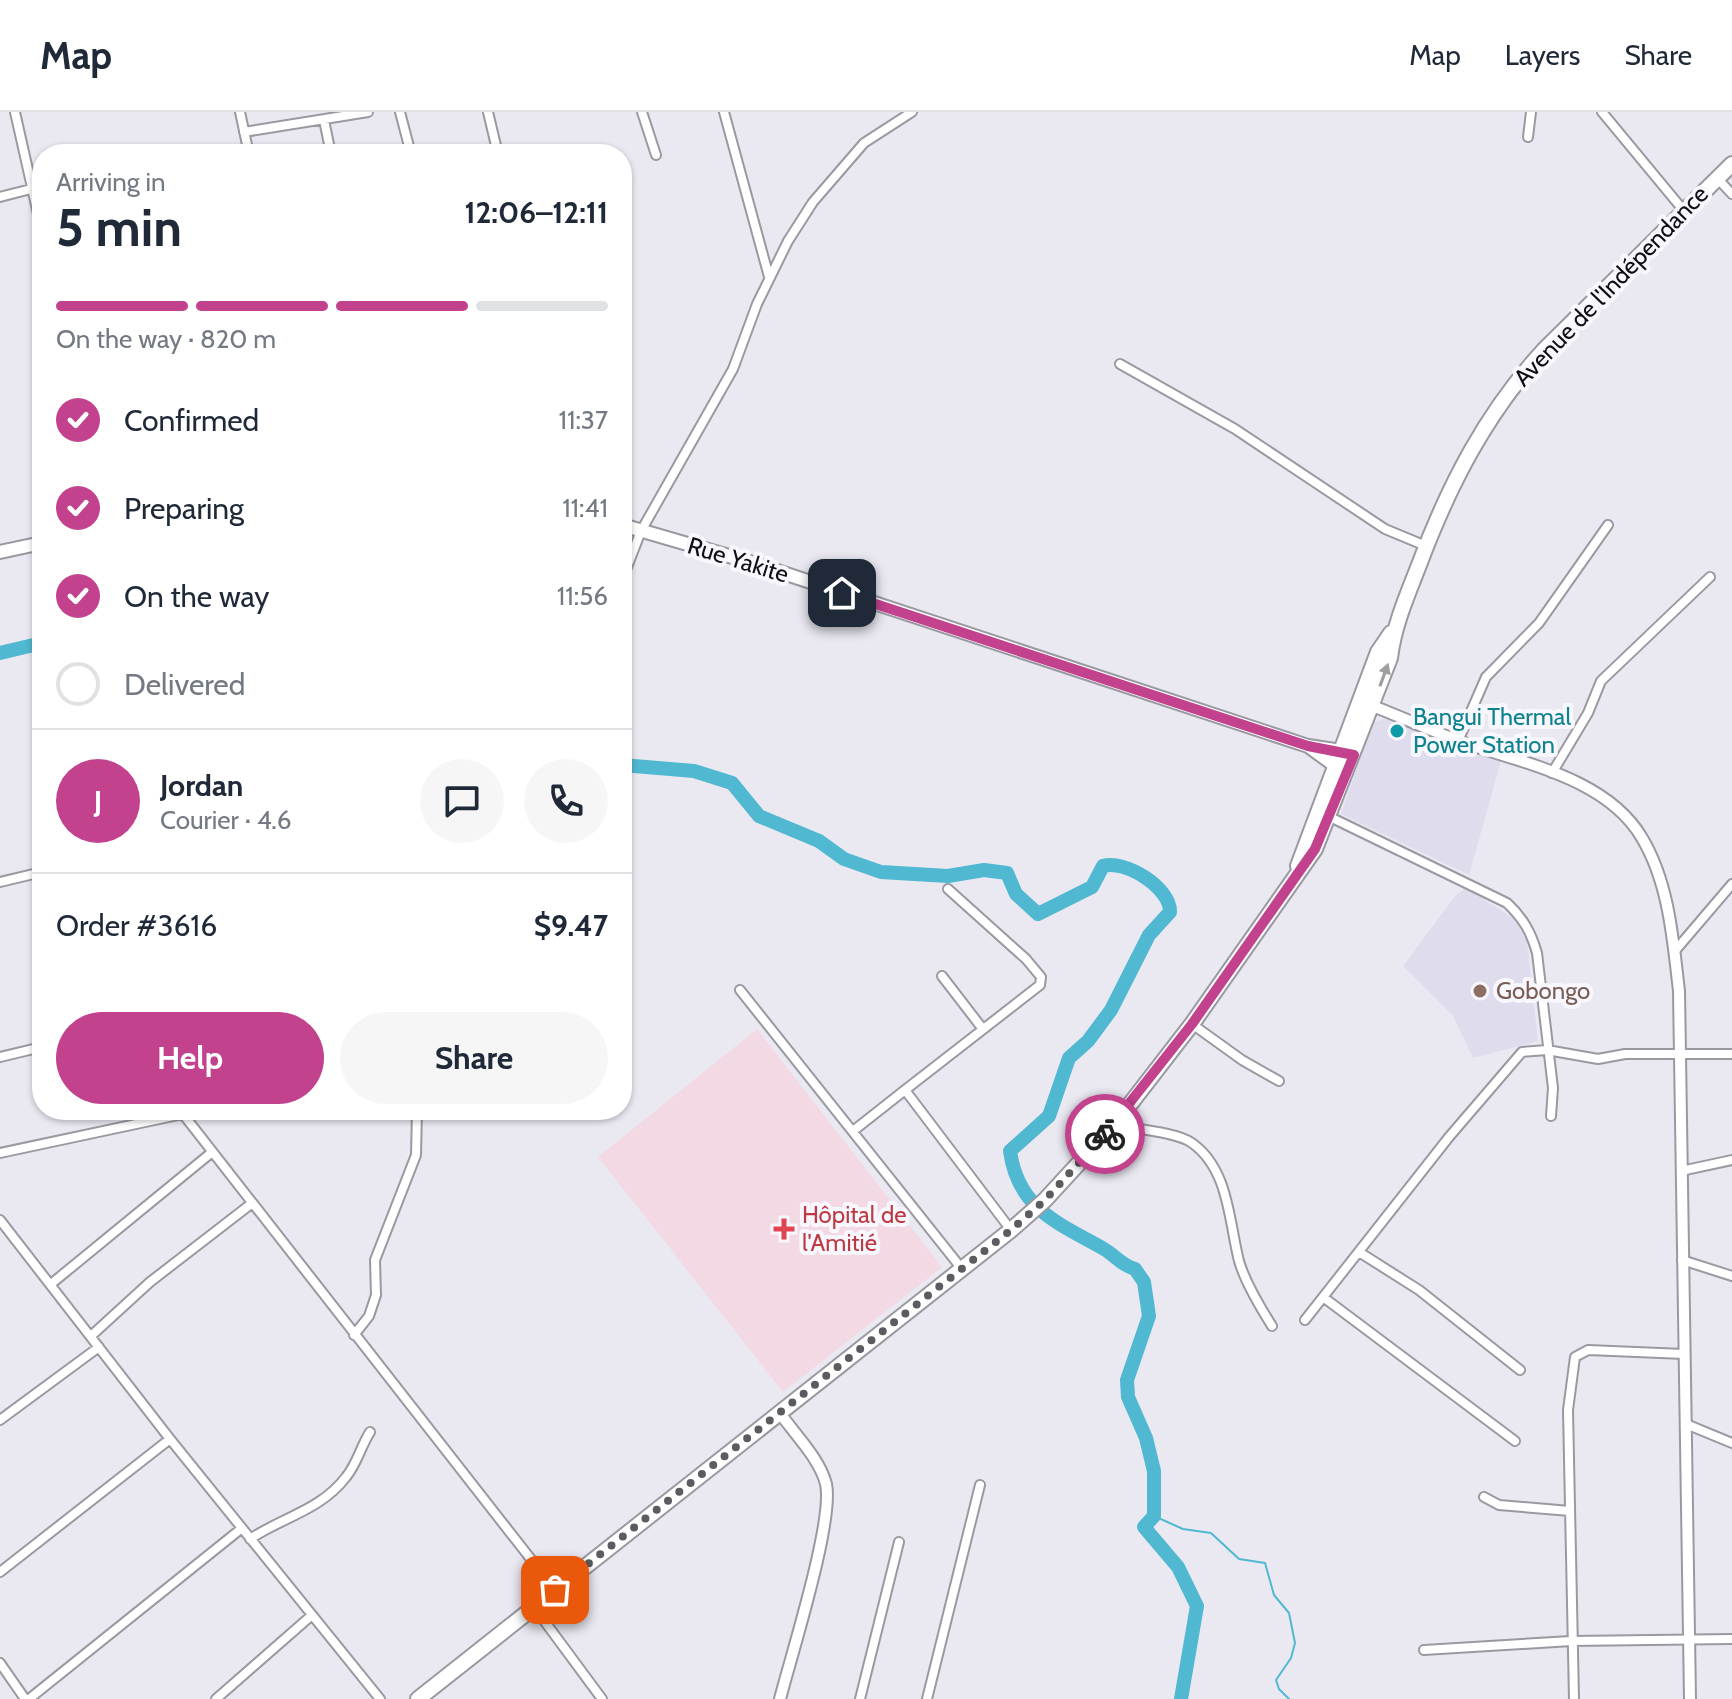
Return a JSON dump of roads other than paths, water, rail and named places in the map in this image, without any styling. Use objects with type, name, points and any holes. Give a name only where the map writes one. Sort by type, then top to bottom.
[{"type":"main road","name":"Avenue de l'Indépendance","points":[[1296,873],[1348,752],[1366,703],[1378,652],[1394,630],[1459,470],[1516,381],[1732,164]]},
{"type":"main road","name":"Rue Yakite","points":[[632,528],[753,563],[1308,746],[1348,752]]},
{"type":"main road","points":[[0,552],[32,545]]},
{"type":"main road","name":"Rue Yakite","points":[[1308,746],[1341,770]]},
{"type":"main road","name":"Avenue de l'Indépendance","points":[[418,1699],[1045,1200],[1114,1125],[1192,1024],[1315,849],[1330,817],[1341,770]]},
{"type":"street","points":[[15,112],[32,193]]},
{"type":"street","points":[[240,112],[247,144]]},
{"type":"street","points":[[244,132],[368,112]]},
{"type":"street","points":[[400,112],[408,144]]},
{"type":"street","points":[[488,112],[496,144]]},
{"type":"street","points":[[642,112],[656,155]]},
{"type":"street","points":[[724,112],[769,278]]},
{"type":"street","points":[[632,554],[641,531],[733,369],[769,278],[813,202],[868,139],[912,112]]},
{"type":"street","points":[[1528,137],[1531,112]]},
{"type":"street","points":[[1602,112],[1684,211]]},
{"type":"street","points":[[324,120],[329,144]]},
{"type":"street","points":[[1717,178],[1732,194]]},
{"type":"street","points":[[0,197],[31,189]]},
{"type":"street","points":[[1120,364],[1235,429],[1385,529],[1426,546]]},
{"type":"street","points":[[1458,741],[1486,677],[1539,623],[1608,525]]},
{"type":"street","points":[[1552,773],[1588,713],[1601,681],[1710,577]]},
{"type":"street","points":[[1366,703],[1458,741],[1552,773],[1601,796],[1625,815],[1641,836],[1661,883],[1679,991],[1690,1699]]},
{"type":"street","points":[[1330,817],[1507,903],[1520,915],[1531,933],[1537,953],[1553,1088],[1551,1116]]},
{"type":"street","points":[[0,882],[32,874]]},
{"type":"street","points":[[1674,952],[1732,884]]},
{"type":"street","points":[[853,1131],[1040,985],[1041,977],[1026,959],[948,889]]},
{"type":"street","points":[[942,976],[982,1028]]},
{"type":"street","points":[[740,990],[962,1269]]},
{"type":"street","points":[[1192,1024],[1279,1081]]},
{"type":"street","points":[[0,1057],[32,1049]]},
{"type":"street","points":[[1305,1320],[1517,1056],[1526,1051],[1547,1050],[1598,1059],[1625,1054],[1732,1054]]},
{"type":"street","points":[[905,1090],[1011,1230]]},
{"type":"street","points":[[0,1153],[146,1120]]},
{"type":"street","points":[[188,1120],[555,1590]]},
{"type":"street","points":[[354,1335],[369,1316],[376,1295],[375,1260],[416,1155],[417,1120]]},
{"type":"street","points":[[1114,1125],[1184,1139],[1202,1153],[1217,1178],[1232,1215],[1239,1264],[1272,1326]]},
{"type":"street","points":[[51,1284],[211,1153]]},
{"type":"street","points":[[1681,1171],[1732,1160]]},
{"type":"street","points":[[91,1336],[150,1282],[251,1204]]},
{"type":"street","points":[[0,1220],[170,1439],[380,1699]]},
{"type":"street","points":[[1359,1252],[1419,1290],[1520,1370]]},
{"type":"street","points":[[1682,1260],[1732,1276]]},
{"type":"street","points":[[1323,1297],[1515,1441]]},
{"type":"street","points":[[0,1420],[99,1347]]},
{"type":"street","points":[[1574,1699],[1568,1410],[1575,1357],[1588,1350],[1684,1354]]},
{"type":"street","points":[[779,1412],[823,1474],[827,1496],[820,1541],[780,1699]]},
{"type":"street","points":[[1686,1424],[1732,1443]]},
{"type":"street","points":[[250,1539],[270,1525],[298,1517],[325,1499],[346,1478],[370,1432]]},
{"type":"street","points":[[0,1572],[170,1439]]},
{"type":"street","points":[[927,1699],[980,1485]]},
{"type":"street","points":[[1484,1497],[1499,1505],[1570,1511]]},
{"type":"street","points":[[0,1663],[27,1699],[242,1528]]},
{"type":"street","points":[[860,1699],[899,1542]]},
{"type":"street","points":[[534,1606],[602,1699]]},
{"type":"street","points":[[216,1699],[312,1615]]},
{"type":"street","points":[[1424,1650],[1571,1641],[1732,1639]]},
{"type":"waterway","points":[[0,653],[32,645]]},
{"type":"waterway","points":[[632,766],[694,771],[732,783],[759,816],[819,841],[844,859],[881,872],[948,876],[984,870],[1007,873],[1016,894],[1038,914],[1092,887],[1103,866],[1112,865],[1134,871],[1163,894],[1170,912],[1149,935],[1111,1010],[1088,1041],[1069,1058],[1049,1116],[1010,1151],[1014,1171],[1031,1201],[1056,1222],[1135,1269],[1144,1282],[1149,1316],[1127,1380],[1128,1397],[1146,1438],[1154,1471],[1154,1516],[1144,1527],[1178,1567],[1197,1606],[1181,1699]]},
{"type":"waterway","points":[[1154,1516],[1183,1529],[1211,1533],[1239,1559],[1265,1563],[1274,1595],[1289,1613],[1295,1643],[1291,1658],[1276,1680],[1279,1689],[1289,1699]]},
{"type":"place","name":"Bangui Thermal Power Station","points":[[1397,731]]},
{"type":"place","name":"Gobongo","points":[[1480,991]]},
{"type":"place","name":"Hôpital de l'Amitié","points":[[784,1229]]}]
